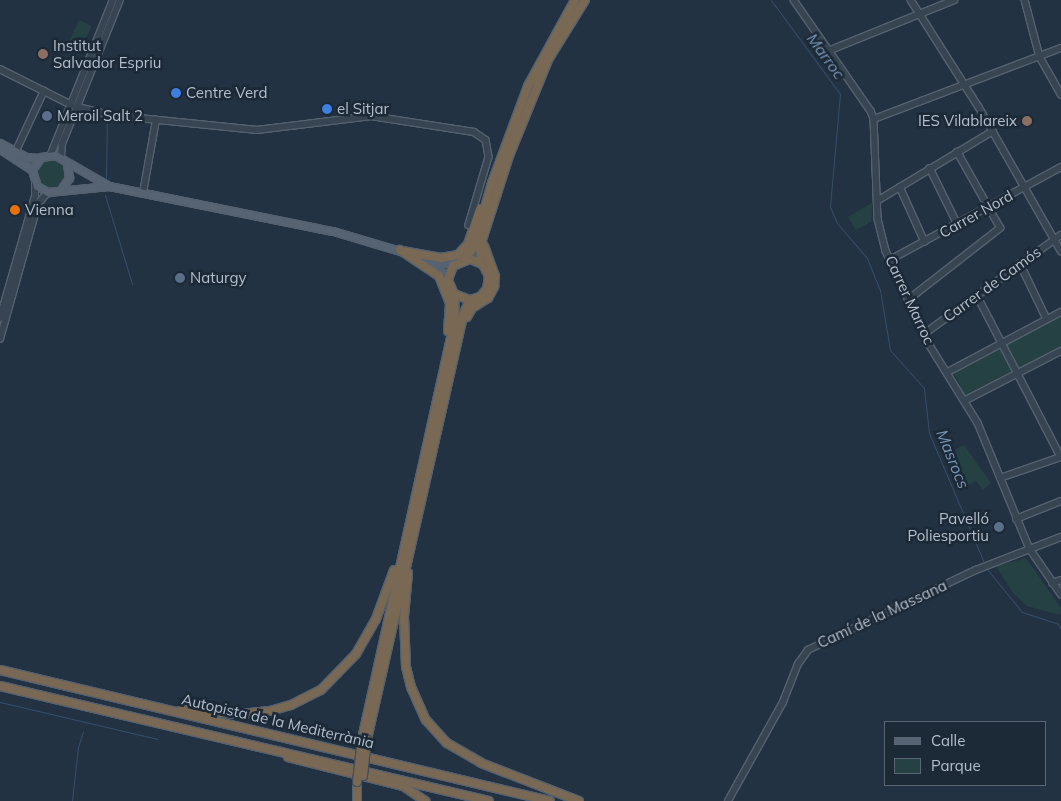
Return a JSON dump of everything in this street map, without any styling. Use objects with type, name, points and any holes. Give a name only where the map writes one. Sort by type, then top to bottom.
[{"type":"highway","points":[[400,250],[441,258],[458,254],[468,244],[536,70],[575,0]]},
{"type":"highway","points":[[454,294],[470,300],[482,295],[488,286],[489,276],[482,264],[480,246],[508,156],[535,88],[558,43],[585,0]]},
{"type":"highway","points":[[492,183],[474,246],[462,261],[451,269],[448,280],[454,294],[456,315],[442,374],[412,526],[404,617],[404,642],[411,687],[426,720],[448,743],[481,763],[579,801]]},
{"type":"highway","points":[[457,342],[470,310],[488,298],[494,287],[494,272],[484,249],[486,229]]},
{"type":"highway","points":[[400,250],[436,273],[450,303],[442,374]]},
{"type":"highway","points":[[462,261],[482,264]]},
{"type":"highway","points":[[357,801],[364,739],[412,526],[457,342],[470,300]]},
{"type":"highway","points":[[105,696],[173,710],[240,714],[277,710],[312,696],[345,668],[366,638],[412,526]]},
{"type":"highway","name":"Autopista de la Mediterrània","points":[[0,670],[105,696],[391,761],[550,801]]},
{"type":"highway","name":"Autopista de la Mediterrània","points":[[0,686],[489,801]]},
{"type":"highway","points":[[263,748],[304,764],[403,786],[425,801]]},
{"type":"highway","points":[[360,783],[362,801]]},
{"type":"main road","points":[[0,143],[30,158],[39,158],[51,154],[109,186]]},
{"type":"main road","points":[[0,149],[32,170]]},
{"type":"main road","points":[[39,158],[32,170],[35,183],[48,192],[109,186],[333,230],[441,263],[462,261]]},
{"type":"main road","points":[[58,190],[69,178],[64,160]]},
{"type":"main road","points":[[400,250],[434,266],[448,280]]},
{"type":"street","points":[[64,160],[62,144],[113,0]]},
{"type":"street","points":[[51,154],[76,106],[120,0]]},
{"type":"street","points":[[794,0],[874,119],[1061,48]]},
{"type":"street","points":[[911,0],[993,131],[1061,251]]},
{"type":"street","points":[[828,51],[954,0]]},
{"type":"street","points":[[1025,0],[1040,57],[1061,94]]},
{"type":"street","points":[[0,69],[76,106],[109,114],[257,130],[371,116],[474,132],[486,140],[489,157],[469,226]]},
{"type":"street","points":[[16,152],[44,91]]},
{"type":"street","name":"Carrer Marroc","points":[[874,119],[876,201],[880,232],[890,260],[924,334],[966,400],[1030,549],[1061,594]]},
{"type":"street","points":[[143,193],[156,120]]},
{"type":"street","points":[[876,201],[993,131]]},
{"type":"street","points":[[908,300],[996,234],[1000,228],[958,152]]},
{"type":"street","name":"Carrer Nord","points":[[890,260],[958,225],[1061,167]]},
{"type":"street","points":[[930,168],[958,225]]},
{"type":"street","points":[[0,318],[35,196],[35,183]]},
{"type":"street","points":[[900,187],[925,242]]},
{"type":"street","points":[[0,339],[38,204],[48,192]]},
{"type":"street","name":"Carrer de Camós","points":[[924,334],[1061,234]]},
{"type":"street","points":[[1020,264],[1048,319]]},
{"type":"street","points":[[978,295],[1000,343],[1061,457],[1000,478]]},
{"type":"street","points":[[948,372],[1061,312]]},
{"type":"street","points":[[966,400],[1061,351]]},
{"type":"street","points":[[1016,519],[1061,501]]},
{"type":"street","name":"Camí de la Massana","points":[[728,801],[782,702],[798,664],[808,650],[976,570],[1061,538]]},
{"type":"street","points":[[1052,583],[1061,580]]},
{"type":"green space","points":[[79,20],[92,26],[82,48],[69,42]]},
{"type":"green space","points":[[51,158],[57,159],[65,167],[65,179],[57,187],[51,188],[45,187],[37,179],[36,173],[37,167],[45,159]]},
{"type":"green space","points":[[873,202],[871,222],[856,230],[848,217]]},
{"type":"green space","points":[[1061,315],[1061,347],[1019,369],[1006,344]]},
{"type":"green space","points":[[1000,347],[1013,372],[965,396],[953,371]]},
{"type":"green space","points":[[964,445],[991,483],[983,490],[976,481],[968,485],[951,452]]},
{"type":"green space","points":[[1026,558],[1061,608],[1060,615],[1027,606],[1013,593],[996,566]]},
{"type":"waterway","name":"Masrocs","points":[[771,0],[840,94],[830,207],[837,223],[867,258],[880,290],[890,350],[924,388],[929,433],[985,565]]},
{"type":"waterway","points":[[106,178],[107,117]]},
{"type":"waterway","points":[[105,195],[132,284]]},
{"type":"waterway","name":"Masrocs","points":[[987,569],[1022,612],[1058,624],[1061,629]]},
{"type":"waterway","points":[[0,702],[158,739]]},
{"type":"waterway","points":[[72,801],[78,747],[83,732]]},
{"type":"place","name":"Institut Salvador Espriu","points":[[43,54]]},
{"type":"place","name":"Centre Verd","points":[[176,93]]},
{"type":"place","name":"el Sitjar","points":[[327,109]]},
{"type":"place","name":"Meroil Salt 2","points":[[47,116]]},
{"type":"place","name":"IES Vilablareix","points":[[1027,121]]},
{"type":"place","name":"Vienna","points":[[15,210]]},
{"type":"place","name":"Naturgy","points":[[180,278]]},
{"type":"place","name":"Pavelló Poliesportiu","points":[[999,527]]},
{"type":"water label","name":"Marroc","points":[[826,56]]}]
